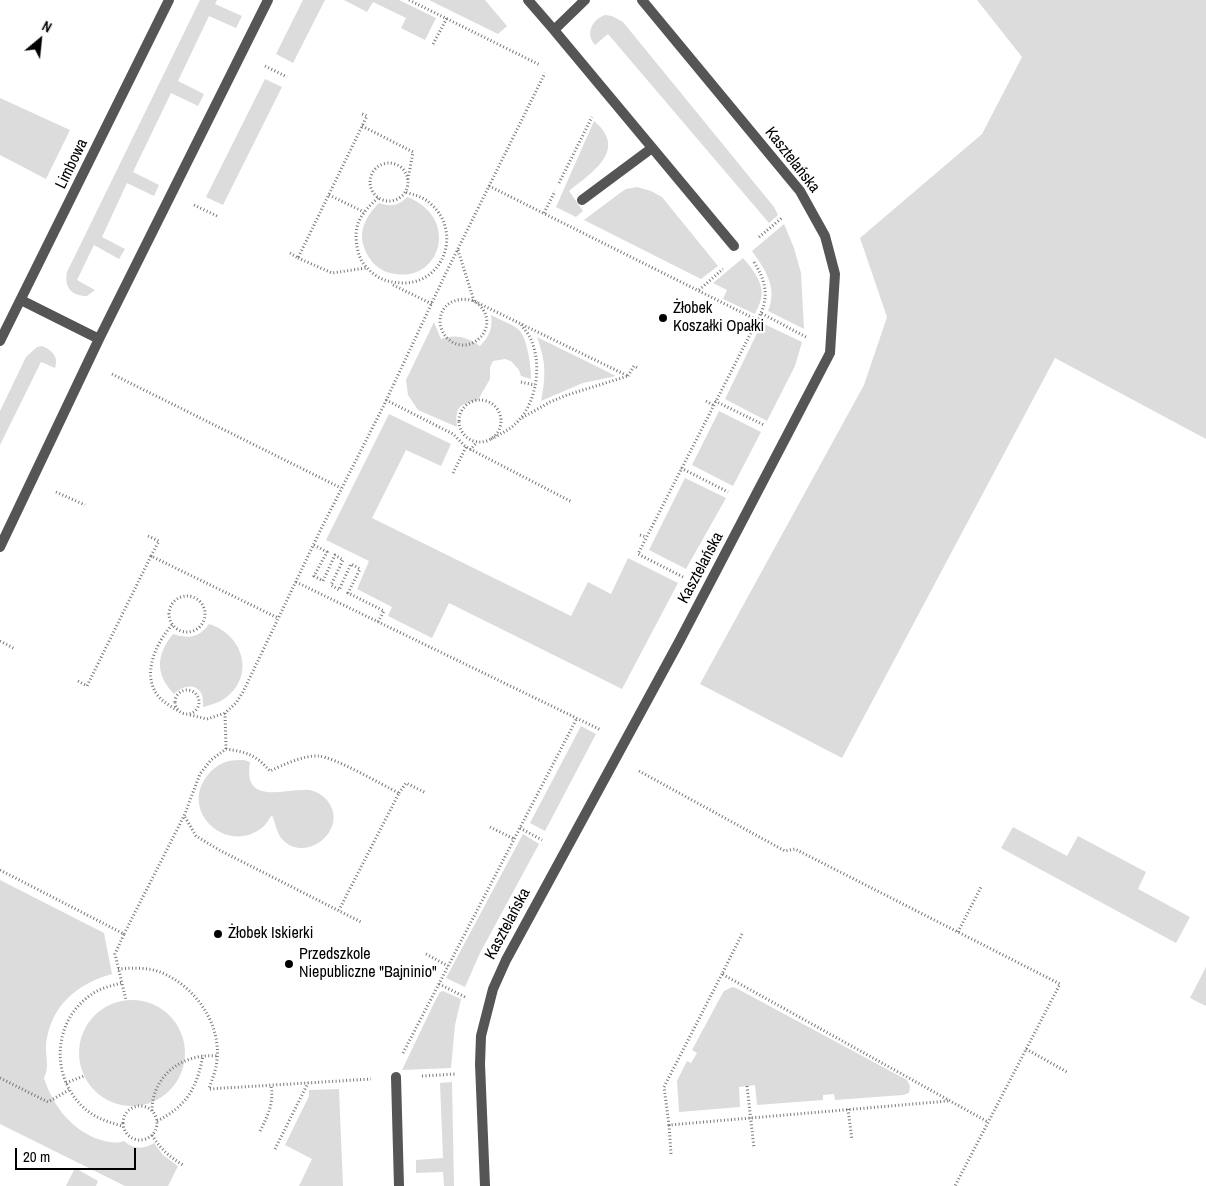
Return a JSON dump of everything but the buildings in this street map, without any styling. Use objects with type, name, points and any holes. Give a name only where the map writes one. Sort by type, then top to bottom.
[{"type":"street","name":"Limbowa","points":[[0,341],[170,0]]},
{"type":"street","points":[[0,547],[99,339],[268,0]]},
{"type":"street","points":[[528,0],[734,246]]},
{"type":"street","points":[[554,30],[585,0]]},
{"type":"street","name":"Kasztelańska","points":[[484,1186],[480,1064],[481,1036],[493,989],[506,960],[680,640],[830,353],[835,274],[825,236],[800,191],[642,0]]},
{"type":"street","points":[[582,200],[652,148]]},
{"type":"street","points":[[21,300],[99,339]]},
{"type":"street","points":[[396,1078],[399,1186]]},
{"type":"path","points":[[409,0],[540,65]]},
{"type":"path","points":[[433,44],[447,18]]},
{"type":"path","points":[[264,66],[287,77]]},
{"type":"path","points":[[172,625],[163,635],[151,665],[151,677],[155,691],[162,700],[185,715],[188,714],[207,719],[225,713],[236,703],[243,692],[545,72]]},
{"type":"path","points":[[544,213],[604,92]]},
{"type":"path","points":[[298,258],[367,116],[360,113]]},
{"type":"path","points":[[362,126],[413,152],[408,183],[405,192],[398,199],[391,201],[378,198],[372,190],[370,179],[375,169],[380,165],[392,163],[398,166],[406,176],[408,183]]},
{"type":"path","points":[[490,186],[757,320]]},
{"type":"path","points":[[379,278],[394,284],[410,283],[425,278],[436,269],[444,256],[447,242],[446,228],[441,215],[431,204],[419,196],[405,192]]},
{"type":"path","points":[[328,195],[364,212]]},
{"type":"path","points":[[378,198],[364,212],[358,222],[355,239],[358,254],[366,268],[379,278],[432,304]]},
{"type":"path","points":[[194,205],[217,216]]},
{"type":"path","points":[[458,250],[474,301],[480,305],[487,318],[487,326],[484,333],[473,343],[465,345],[450,341],[441,328],[440,320],[446,306],[459,298],[474,301],[628,376]]},
{"type":"path","points":[[290,253],[332,272],[366,268]]},
{"type":"path","points":[[688,579],[638,554],[761,314],[765,302],[766,287],[752,260]]},
{"type":"path","points":[[761,314],[808,338]]},
{"type":"path","points":[[492,439],[500,428],[500,414],[491,403],[478,400],[472,401],[462,409],[459,416],[459,423],[465,436],[470,440],[484,442],[492,439],[509,430],[527,409],[535,385],[536,355],[533,343],[520,324]]},
{"type":"path","points":[[520,419],[568,395],[628,376],[634,366],[638,368]]},
{"type":"path","points":[[110,373],[341,488]]},
{"type":"path","points":[[521,382],[535,385]]},
{"type":"path","points":[[386,400],[453,434],[470,450],[572,502]]},
{"type":"path","points":[[716,400],[769,428]]},
{"type":"path","points":[[706,402],[713,405]]},
{"type":"path","points":[[470,450],[477,442]]},
{"type":"path","points":[[453,473],[466,447]]},
{"type":"path","points":[[681,468],[734,495]]},
{"type":"path","points":[[53,490],[85,505]]},
{"type":"path","points":[[640,535],[646,537]]},
{"type":"path","points":[[78,680],[87,686],[159,541],[148,536]]},
{"type":"path","points":[[314,545],[326,552],[314,576],[322,581],[335,555],[343,560],[331,585],[339,590],[351,564],[360,569],[348,593],[384,611],[378,622]]},
{"type":"path","points":[[151,556],[278,618]]},
{"type":"path","points":[[296,582],[606,733]]},
{"type":"path","points":[[188,595],[199,600],[203,605],[206,617],[199,628],[194,631],[182,631],[172,625],[168,614],[172,602],[177,598],[188,595]]},
{"type":"path","points":[[0,641],[15,649]]},
{"type":"path","points":[[179,711],[175,704],[177,696],[183,691],[191,690],[198,696],[200,703],[196,711],[188,714]]},
{"type":"path","points":[[225,713],[226,749]]},
{"type":"path","points":[[399,1061],[577,718]]},
{"type":"path","points":[[126,1000],[115,954],[184,816],[200,774],[212,760],[226,749],[244,752],[259,760],[270,772],[290,761],[318,756],[337,762],[399,794]]},
{"type":"path","points":[[638,770],[785,851],[795,849],[1060,984],[955,1186]]},
{"type":"path","points":[[339,910],[406,783],[426,793]]},
{"type":"path","points":[[184,816],[196,836],[221,851],[361,922]]},
{"type":"path","points":[[490,827],[514,839]]},
{"type":"path","points":[[520,828],[546,842]]},
{"type":"path","points":[[0,870],[124,934]]},
{"type":"path","points":[[958,932],[981,887]]},
{"type":"path","points":[[671,1154],[664,1087],[742,934]]},
{"type":"path","points":[[426,954],[448,966]]},
{"type":"path","points":[[118,968],[139,968],[159,972],[177,981],[193,994],[206,1010],[214,1029],[216,1056],[215,1070],[208,1089],[344,1080]]},
{"type":"path","points":[[722,974],[988,1122]]},
{"type":"path","points":[[121,983],[99,990],[80,1003],[67,1022],[60,1045],[60,1068],[69,1090],[84,1108],[104,1121],[122,1126]]},
{"type":"path","points":[[439,984],[468,998]]},
{"type":"path","points":[[1026,1048],[1067,1072]]},
{"type":"path","points":[[152,1111],[156,1091],[167,1073],[174,1066],[185,1060],[203,1055],[216,1056]]},
{"type":"path","points":[[157,1121],[172,1113],[188,1097],[199,1076],[203,1055]]},
{"type":"path","points":[[66,1083],[84,1076]]},
{"type":"path","points":[[0,1078],[48,1102],[69,1090]]},
{"type":"path","points":[[275,1150],[309,1082]]},
{"type":"path","points":[[260,1131],[268,1115],[273,1097],[271,1085]]},
{"type":"path","points":[[747,1086],[754,1148]]},
{"type":"path","points":[[669,1125],[948,1101]]},
{"type":"path","points":[[137,1106],[145,1106],[152,1111],[157,1121],[156,1129],[146,1139],[138,1140],[131,1138],[125,1133],[122,1126],[122,1119],[130,1108],[137,1106]]},
{"type":"path","points":[[848,1109],[852,1140]]},
{"type":"path","points":[[152,1135],[156,1143],[168,1156],[183,1165]]},
{"type":"shaded area","points":[[200,0],[217,0],[215,4],[242,16],[236,28],[209,16],[178,81],[204,94],[198,106],[171,93],[133,172],[159,185],[154,196],[127,183],[102,237],[125,249],[119,259],[94,245],[77,280],[95,290],[87,296],[81,296],[70,290],[66,277],[67,272]]},
{"type":"shaded area","points":[[303,0],[325,0],[293,63],[276,54]]},
{"type":"shaded area","points":[[344,0],[399,0],[436,18],[425,40],[401,28],[406,18],[373,2],[367,12]]},
{"type":"shaded area","points":[[429,0],[485,0],[507,26],[498,34]]},
{"type":"shaded area","points":[[977,0],[1206,0],[1206,439],[1055,358],[842,758],[700,684],[864,385],[887,317],[860,238],[982,134],[1022,57]]},
{"type":"shaded area","points":[[605,15],[612,16],[623,22],[774,207],[778,215],[769,223],[608,34],[595,45],[590,32],[591,27],[600,17]]},
{"type":"shaded area","points":[[265,79],[282,87],[223,205],[206,197]]},
{"type":"shaded area","points":[[0,98],[70,130],[46,179],[0,155]]},
{"type":"shaded area","points":[[594,121],[604,132],[608,142],[607,151],[596,169],[569,191],[583,211],[576,217],[556,207]]},
{"type":"shaded area","points":[[637,187],[662,197],[718,266],[701,279],[584,220],[626,189]]},
{"type":"shaded area","points":[[407,197],[424,207],[434,219],[439,233],[438,247],[432,260],[422,269],[408,274],[385,272],[377,267],[368,256],[362,241],[363,229],[367,218],[379,203],[394,205]]},
{"type":"shaded area","points":[[784,224],[794,248],[801,273],[804,329],[768,311],[772,294],[769,279],[752,251]]},
{"type":"shaded area","points":[[743,258],[754,271],[761,288],[761,299],[755,314],[723,299],[727,290],[713,283]]},
{"type":"shaded area","points":[[491,315],[514,326],[522,334],[528,353],[531,379],[521,376],[519,370],[511,361],[505,359],[493,361],[490,367],[490,379],[478,400],[462,405],[458,411],[457,427],[418,410],[408,395],[406,380],[434,322],[441,339],[461,337],[471,340],[480,346],[490,332]]},
{"type":"shaded area","points":[[762,323],[802,342],[795,366],[767,421],[725,399]]},
{"type":"shaded area","points":[[537,337],[616,376],[583,383],[541,401],[544,369]]},
{"type":"shaded area","points":[[42,346],[54,354],[56,360],[55,368],[41,362],[0,445],[0,411],[26,357],[37,347]]},
{"type":"shaded area","points":[[719,411],[761,432],[733,486],[692,465]]},
{"type":"shaded area","points":[[389,414],[451,444],[441,466],[406,450],[372,518],[571,616],[588,582],[611,594],[628,558],[678,583],[622,689],[449,603],[432,638],[388,616],[392,607],[357,589],[369,561],[326,540]]},
{"type":"shaded area","points":[[685,478],[726,498],[686,569],[649,550]]},
{"type":"shaded area","points":[[209,624],[221,629],[231,637],[242,657],[243,669],[240,680],[234,690],[224,699],[203,707],[202,695],[196,688],[180,689],[174,694],[163,679],[160,664],[163,649],[173,634],[184,637],[197,635]]},
{"type":"shaded area","points":[[581,726],[596,734],[545,831],[530,823]]},
{"type":"shaded area","points":[[244,760],[250,762],[249,775],[252,784],[258,789],[265,792],[310,790],[325,798],[332,809],[333,820],[330,831],[323,840],[314,846],[303,848],[292,846],[280,837],[272,815],[263,827],[249,835],[236,836],[223,833],[211,826],[203,816],[199,803],[200,790],[207,776],[222,763]]},
{"type":"shaded area","points":[[1013,827],[1067,856],[1078,836],[1146,872],[1138,889],[1190,917],[1176,943],[1001,848]]},
{"type":"shaded area","points":[[523,834],[539,844],[480,953],[465,987],[446,978]]},
{"type":"shaded area","points":[[0,880],[104,933],[112,974],[99,978],[77,990],[60,1007],[49,1030],[46,1044],[47,1070],[44,1078],[58,1108],[73,1124],[91,1136],[115,1143],[124,1141],[135,1147],[143,1147],[154,1143],[163,1155],[178,1166],[168,1186],[125,1186],[0,1124]]},
{"type":"shaded area","points":[[1206,967],[1206,1006],[1190,998]]},
{"type":"shaded area","points":[[732,987],[907,1080],[910,1086],[909,1093],[835,1100],[834,1094],[823,1095],[823,1100],[757,1105],[755,1085],[739,1087],[740,1107],[679,1112],[677,1081],[687,1061],[691,1063],[697,1053],[692,1050],[724,991]]},
{"type":"shaded area","points":[[443,991],[461,999],[455,1025],[451,1068],[402,1070],[435,1001],[440,992]]},
{"type":"shaded area","points":[[132,1000],[152,1004],[169,1016],[181,1033],[185,1053],[181,1073],[169,1090],[152,1102],[132,1106],[112,1102],[95,1090],[83,1073],[79,1053],[83,1033],[95,1016],[112,1004]]},
{"type":"shaded area","points":[[452,1082],[454,1186],[444,1186],[443,1172],[416,1173],[416,1160],[443,1158],[440,1083]]},
{"type":"shaded area","points":[[339,1089],[343,1186],[299,1186],[312,1159],[285,1145],[309,1096],[309,1090]]},
{"type":"shaded area","points":[[75,1168],[98,1181],[96,1186],[66,1186]]},
{"type":"place","name":"Żłobek Koszałki Opałki","points":[[663,318]]},
{"type":"place","name":"Żłobek Iskierki","points":[[218,934]]},
{"type":"place","name":"Przedszkole Niepubliczne \"Bajninio\"","points":[[289,964]]}]
